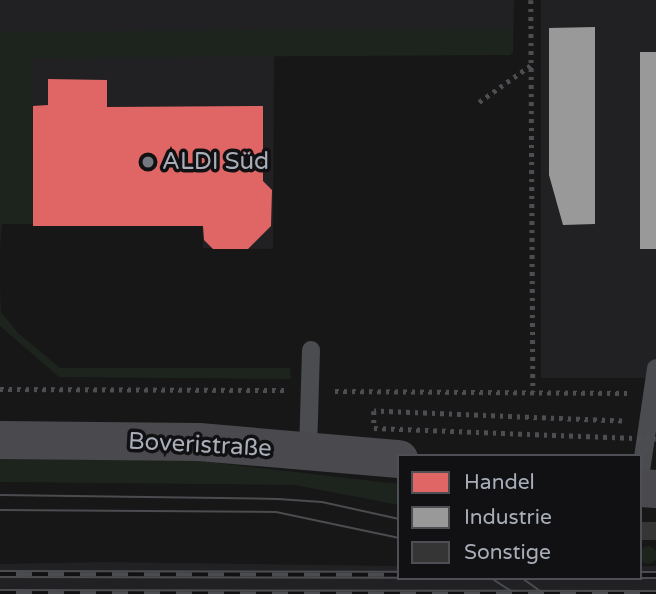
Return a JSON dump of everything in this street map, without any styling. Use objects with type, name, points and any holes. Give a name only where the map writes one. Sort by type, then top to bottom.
[{"type":"main road","name":"Boveristraße","points":[[0,440],[199,442],[397,459]]},
{"type":"lane","points":[[309,451],[312,350]]},
{"type":"lane","points":[[642,464],[656,368]]},
{"type":"path","points":[[531,0],[533,392]]},
{"type":"path","points":[[479,102],[531,65]]},
{"type":"path","points":[[622,421],[374,411],[374,428],[656,439]]},
{"type":"shaded area","points":[[0,0],[514,0],[513,53],[274,51],[273,249],[203,248],[202,225],[2,224],[0,246]]},
{"type":"shaded area","points":[[541,0],[656,0],[656,378],[541,378]]},
{"type":"shaded area","points":[[511,28],[511,55],[32,58],[33,224],[1,224],[0,246],[0,32]]},
{"type":"shaded area","points":[[0,286],[1,312],[17,332],[60,368],[290,368],[291,379],[59,377],[0,326]]},
{"type":"shaded area","points":[[0,458],[199,461],[397,484],[397,505],[295,485],[0,482]]},
{"type":"shaded area","points":[[645,547],[651,547],[656,552],[656,558],[651,563],[642,561],[642,549]]},
{"type":"shaded area","points":[[105,562],[397,566],[397,580],[642,580],[642,566],[656,566],[656,594],[0,594],[0,564]]},
{"type":"building: Handel","name":"ALDI Süd","points":[[48,79],[107,80],[107,107],[263,106],[263,181],[272,190],[271,226],[248,249],[213,249],[204,240],[203,226],[33,226],[33,106],[48,105]]},
{"type":"building: Industrie","points":[[595,27],[595,224],[563,225],[549,175],[549,28]]},
{"type":"building: Industrie","points":[[640,52],[656,52],[656,249],[640,249]]},
{"type":"building: Sonstige","points":[[642,522],[656,522],[656,540],[642,540]]},
{"type":"tram line","points":[[0,495],[278,499],[322,502],[397,519]]},
{"type":"tram line","points":[[0,510],[276,512],[397,538]]},
{"type":"tram line","points":[[494,580],[516,594]]},
{"type":"tram line","points":[[525,580],[544,594]]},
{"type":"railway","points":[[0,574],[397,575]]},
{"type":"railway","points":[[642,575],[656,575]]},
{"type":"railway","points":[[0,593],[656,594]]},
{"type":"place","name":"ALDI Süd","points":[[148,162]]}]
